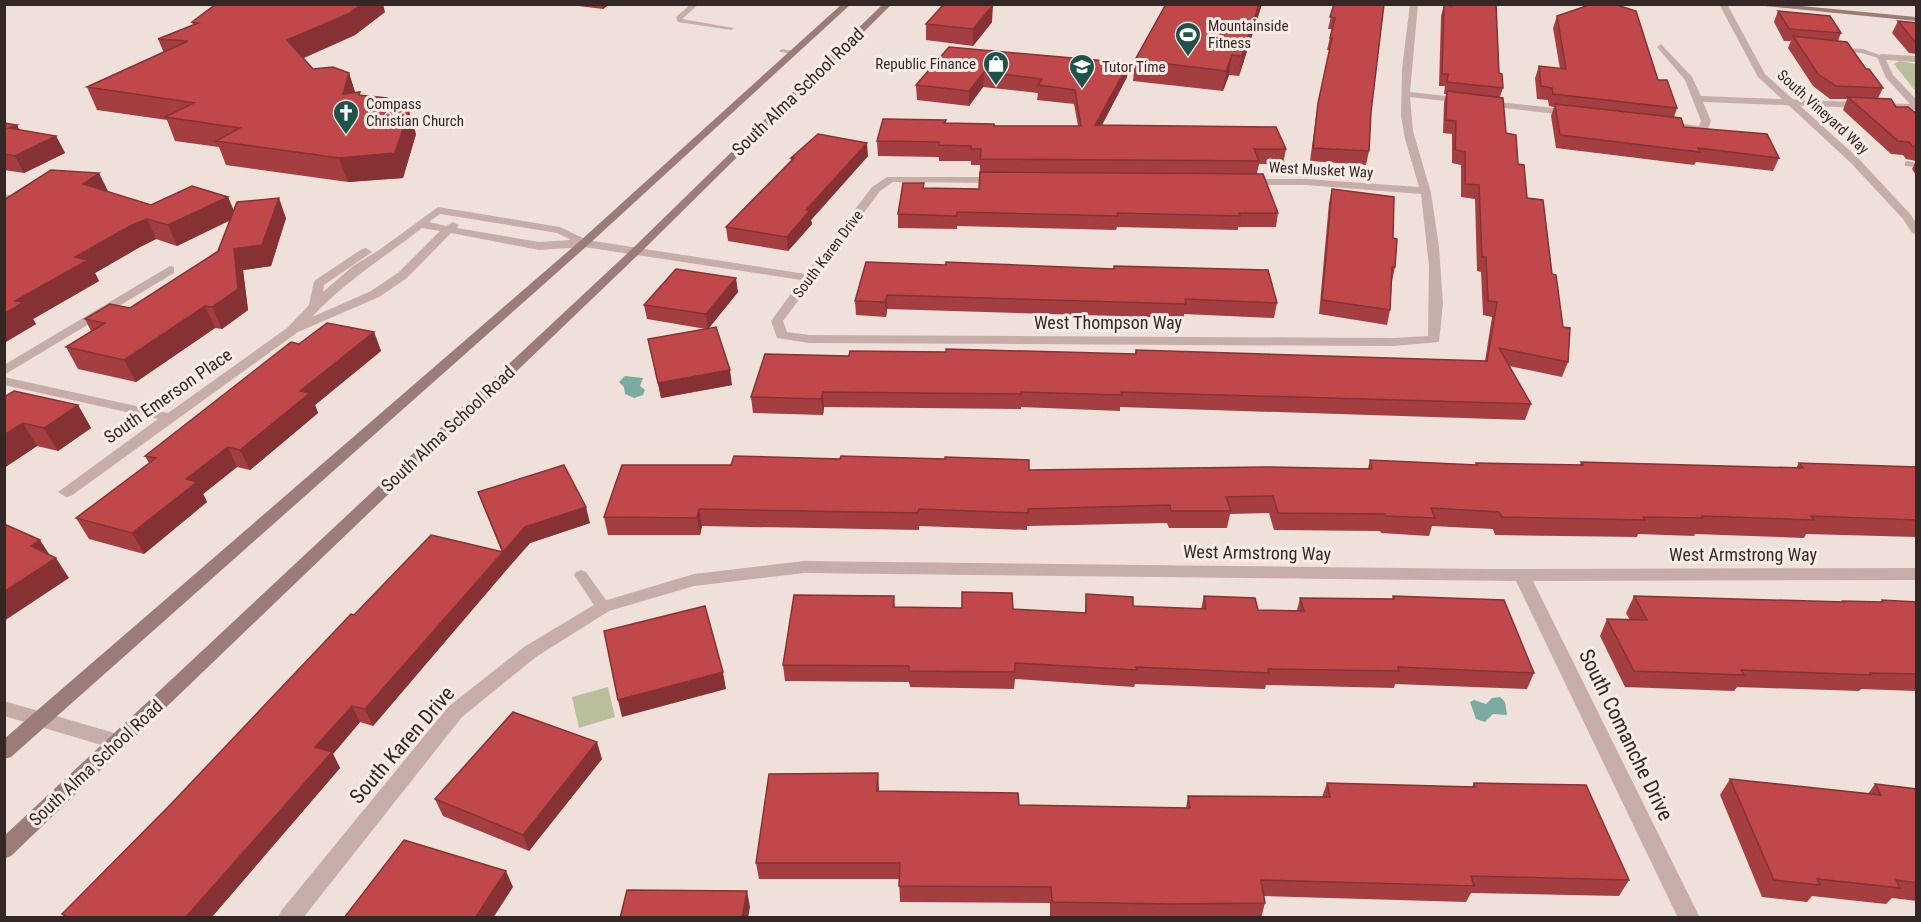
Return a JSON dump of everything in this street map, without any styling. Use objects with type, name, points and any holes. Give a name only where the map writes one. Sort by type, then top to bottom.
[{"type":"main road","name":"South Alma School Road","points":[[4,752],[584,243],[788,51],[847,4]]},
{"type":"main road","name":"South Alma School Road","points":[[4,850],[637,250],[888,4]]},
{"type":"main road","points":[[1748,4],[1917,20]]},
{"type":"main road","points":[[1855,4],[1917,10]]},
{"type":"street","points":[[1414,4],[1406,94],[1408,130],[1425,190]]},
{"type":"street","name":"South Vineyard Way","points":[[1723,4],[1761,75],[1788,102],[1856,161],[1912,217],[1917,231]]},
{"type":"street","points":[[1656,123],[1703,129],[1706,121],[1689,79],[1661,47]]},
{"type":"street","points":[[1917,59],[1881,57],[1881,64],[1917,106]]},
{"type":"street","points":[[1406,94],[1584,115]]},
{"type":"street","points":[[1697,99],[1917,106]]},
{"type":"street","name":"South Karen Drive","points":[[782,335],[777,321],[876,189],[891,180],[1014,180]]},
{"type":"street","name":"West Musket Way","points":[[1236,182],[1306,182],[1425,190]]},
{"type":"street","name":"West Thompson Way","points":[[782,335],[821,339],[1393,342],[1434,339],[1436,322],[1433,240],[1425,190]]},
{"type":"street","name":"South Emerson Place","points":[[66,492],[292,331],[315,306],[357,269],[383,253],[438,210],[465,214]]},
{"type":"street","points":[[465,214],[560,230],[584,243]]},
{"type":"street","name":"South Emerson Place","points":[[292,331],[375,294],[403,275],[465,214]]},
{"type":"street","points":[[419,224],[539,246],[584,243],[810,278]]},
{"type":"street","points":[[4,370],[170,270]]},
{"type":"street","points":[[4,381],[172,418]]},
{"type":"street","name":"West Armstrong Way","points":[[603,607],[694,580],[804,567],[1521,574],[1917,574]]},
{"type":"street","name":"South Comanche Drive","points":[[1521,574],[1689,918]]},
{"type":"street","name":"South Karen Drive","points":[[289,918],[456,712],[530,652],[603,607]]},
{"type":"street","points":[[4,708],[118,742]]},
{"type":"lane","points":[[696,4],[678,18],[680,21],[731,28]]},
{"type":"lane","points":[[1830,48],[1863,51],[1881,57]]},
{"type":"lane","points":[[580,575],[603,607]]},
{"type":"green space","points":[[1900,61],[1916,64],[1916,92],[1894,64]]},
{"type":"green space","points":[[608,687],[615,717],[579,728],[572,697]]},
{"type":"water","points":[[625,376],[643,378],[640,386],[645,390],[643,395],[634,398],[625,394],[624,387],[619,382]]},
{"type":"water","points":[[1500,697],[1505,702],[1507,715],[1493,714],[1485,722],[1476,719],[1470,702],[1474,700],[1486,704],[1492,698]]},
{"type":"building","points":[[216,4],[362,4],[348,14],[287,40],[313,69],[333,67],[349,73],[343,94],[360,92],[359,95],[387,98],[409,111],[395,153],[339,158],[216,141],[240,128],[165,117],[194,103],[87,87],[188,41],[158,39],[198,23],[192,22]]},
{"type":"building","points":[[944,4],[993,5],[973,29],[926,24]]},
{"type":"building","points":[[1166,4],[1259,4],[1242,56],[1232,55],[1226,71],[1135,60]]},
{"type":"building","points":[[1334,4],[1384,4],[1371,112],[1369,151],[1313,148],[1318,103],[1335,18],[1330,17]]},
{"type":"building","points":[[1452,4],[1496,4],[1499,73],[1502,74],[1503,88],[1447,82],[1448,74],[1442,74],[1444,5],[1452,6]]},
{"type":"building","points":[[1592,4],[1614,4],[1636,11],[1658,80],[1667,80],[1677,108],[1553,94],[1552,88],[1541,86],[1539,66],[1566,69],[1557,16]]},
{"type":"building","points":[[1778,11],[1830,16],[1841,33],[1789,29]]},
{"type":"building","points":[[1898,21],[1917,23],[1917,42],[1915,42]]},
{"type":"building","points":[[1793,36],[1847,42],[1883,88],[1836,86],[1818,74]]},
{"type":"building","points":[[949,47],[1129,63],[1095,125],[1276,127],[1286,149],[1254,149],[1259,161],[980,159],[981,149],[971,149],[971,146],[939,145],[939,142],[877,141],[883,119],[946,120],[944,123],[994,124],[994,126],[1081,126],[1075,90],[1038,85],[1042,79],[984,72],[969,91],[916,85]]},
{"type":"building","points":[[1447,91],[1503,98],[1506,133],[1516,135],[1518,164],[1524,165],[1527,198],[1543,200],[1552,274],[1556,275],[1563,327],[1570,328],[1568,362],[1499,348],[1531,404],[1121,392],[1122,395],[1021,392],[1021,394],[823,392],[821,399],[751,397],[765,354],[849,356],[850,351],[946,352],[946,349],[1136,354],[1136,350],[1487,361],[1497,302],[1488,301],[1486,257],[1482,257],[1479,185],[1465,184],[1465,152],[1455,150],[1456,121],[1446,120]]},
{"type":"building","points":[[1848,97],[1891,99],[1896,107],[1908,107],[1917,114],[1917,147],[1912,146],[1909,142],[1898,141]]},
{"type":"building","points":[[1555,104],[1681,118],[1684,127],[1767,134],[1779,158],[1698,148],[1700,152],[1560,135]]},
{"type":"building","points":[[4,123],[17,125],[9,128],[56,136],[15,156],[4,154]]},
{"type":"building","points":[[818,134],[867,143],[806,210],[810,210],[787,237],[726,227],[794,158],[791,158]]},
{"type":"building","points":[[51,170],[99,173],[83,184],[151,205],[192,186],[228,197],[168,225],[147,219],[130,226],[75,257],[88,260],[15,301],[24,302],[4,314],[4,200]]},
{"type":"building","points":[[980,172],[1263,174],[1278,213],[1239,213],[1240,216],[957,212],[957,216],[898,214],[903,183],[924,183],[923,188],[979,189]]},
{"type":"building","points":[[1332,189],[1394,197],[1393,238],[1397,239],[1395,267],[1392,267],[1390,310],[1322,300]]},
{"type":"building","points":[[279,198],[262,245],[234,249],[238,289],[212,307],[205,306],[124,360],[66,347],[105,323],[85,319],[110,304],[130,308],[220,250],[218,251],[237,202]]},
{"type":"building","points":[[866,262],[946,265],[946,262],[1114,269],[1114,266],[1268,270],[1277,303],[1185,299],[1186,304],[887,295],[885,302],[855,301]]},
{"type":"building","points":[[676,269],[736,278],[706,314],[644,305]]},
{"type":"building","points":[[327,323],[374,332],[300,391],[310,393],[240,450],[228,447],[186,479],[197,482],[132,533],[76,518],[156,458],[145,456],[291,342],[299,344]]},
{"type":"building","points":[[716,327],[730,370],[658,383],[648,339]]},
{"type":"building","points":[[14,391],[78,405],[44,428],[23,423],[4,435],[4,397]]},
{"type":"building","points":[[734,456],[840,459],[841,456],[945,459],[945,457],[1029,460],[1029,470],[1266,467],[1372,469],[1370,460],[1477,465],[1476,463],[1583,465],[1581,462],[1803,468],[1799,463],[1917,467],[1917,520],[1811,516],[1814,520],[1702,516],[1703,518],[1643,517],[1645,520],[1502,517],[1499,512],[1431,508],[1435,518],[1386,516],[1385,514],[1278,513],[1273,496],[1226,497],[1231,511],[1171,511],[1170,505],[1028,509],[1028,513],[919,509],[918,513],[699,509],[697,518],[604,517],[622,465],[731,465]]},
{"type":"building","points":[[564,465],[586,507],[525,527],[503,552],[478,492]]},
{"type":"building","points":[[4,524],[40,540],[31,546],[56,558],[4,592]]},
{"type":"building","points":[[431,535],[503,552],[365,709],[352,706],[315,747],[332,752],[185,918],[70,918],[62,914],[171,804],[351,614],[354,615]]},
{"type":"building","points":[[962,592],[1012,593],[1013,609],[1086,613],[1086,594],[1133,597],[1133,606],[1206,609],[1204,596],[1255,598],[1258,610],[1304,611],[1300,598],[1394,599],[1393,596],[1504,600],[1534,673],[1398,667],[1399,671],[1268,669],[1269,673],[1136,667],[1137,670],[1015,663],[1015,672],[909,671],[909,666],[783,665],[794,595],[894,596],[893,607],[962,608]]},
{"type":"building","points":[[1634,596],[1917,602],[1917,674],[1870,673],[1871,675],[1741,670],[1744,675],[1634,671],[1607,619],[1647,620]]},
{"type":"building","points":[[705,606],[723,672],[618,700],[604,631]]},
{"type":"building","points":[[513,712],[597,742],[523,835],[435,799]]},
{"type":"building","points":[[878,773],[877,791],[1018,793],[1019,805],[1190,808],[1188,796],[1330,797],[1327,783],[1475,787],[1474,783],[1586,785],[1629,880],[1471,876],[1474,886],[1261,880],[1265,903],[1052,902],[1051,887],[899,886],[900,863],[756,863],[769,774]]},
{"type":"building","points":[[1730,779],[1881,795],[1875,784],[1917,789],[1917,883],[1896,880],[1900,888],[1817,879],[1820,885],[1774,880]]},
{"type":"building","points":[[404,840],[506,871],[475,918],[344,918]]},
{"type":"building","points":[[627,890],[747,891],[742,918],[620,918]]},
{"type":"place","name":"Mountainside Fitness","points":[[1188,58]]},
{"type":"place","name":"Republic Finance","points":[[996,87]]},
{"type":"place","name":"Tutor Time","points":[[1082,90]]},
{"type":"place","name":"Compass Christian Church","points":[[346,136]]}]
